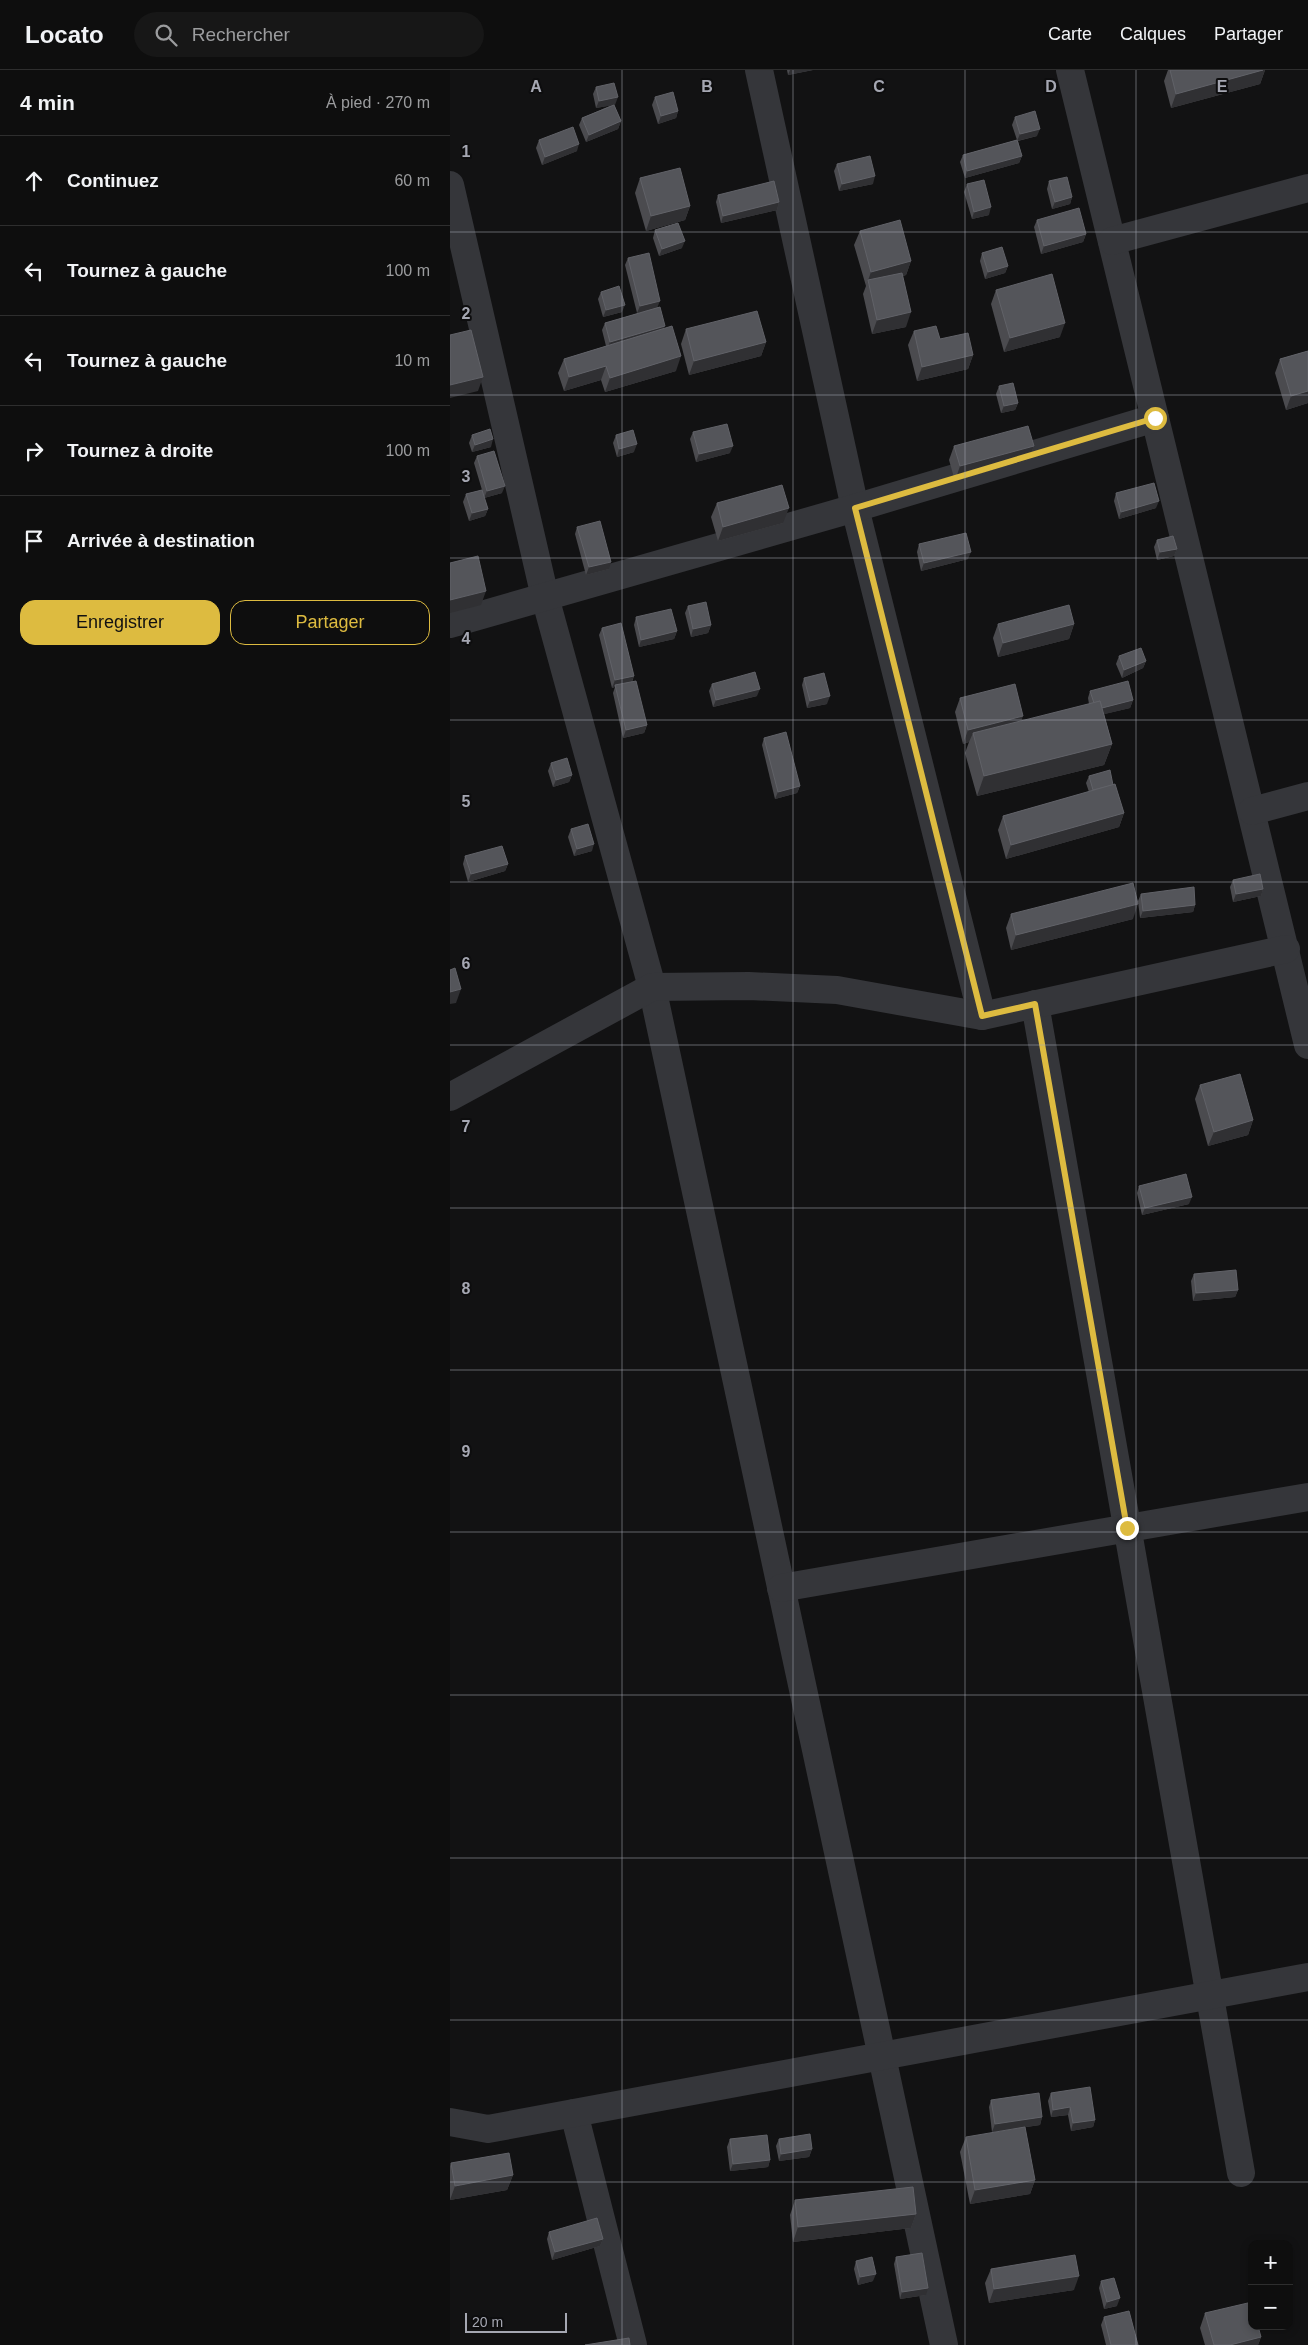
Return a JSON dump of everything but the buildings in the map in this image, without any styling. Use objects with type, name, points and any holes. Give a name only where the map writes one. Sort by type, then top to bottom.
[{"type":"street","points":[[759,70],[855,508],[982,1016]]},
{"type":"street","points":[[1070,70],[1308,1045]]},
{"type":"street","points":[[450,185],[546,598],[652,987],[944,2345]]},
{"type":"street","points":[[1112,241],[1308,188]]},
{"type":"street","points":[[450,624],[855,508],[1155,418]]},
{"type":"street","points":[[1252,811],[1308,796]]},
{"type":"street","points":[[450,1097],[652,987],[749,986],[837,990],[982,1016],[1286,949]]},
{"type":"street","points":[[1035,1004],[1241,2173]]},
{"type":"street","points":[[781,1588],[1308,1497]]},
{"type":"street","points":[[450,2122],[488,2129],[1308,1977]]},
{"type":"street","points":[[574,2113],[633,2345]]},
{"type":"route","points":[[1127,1528],[1035,1004],[982,1016],[855,508],[1155,418]]}]
